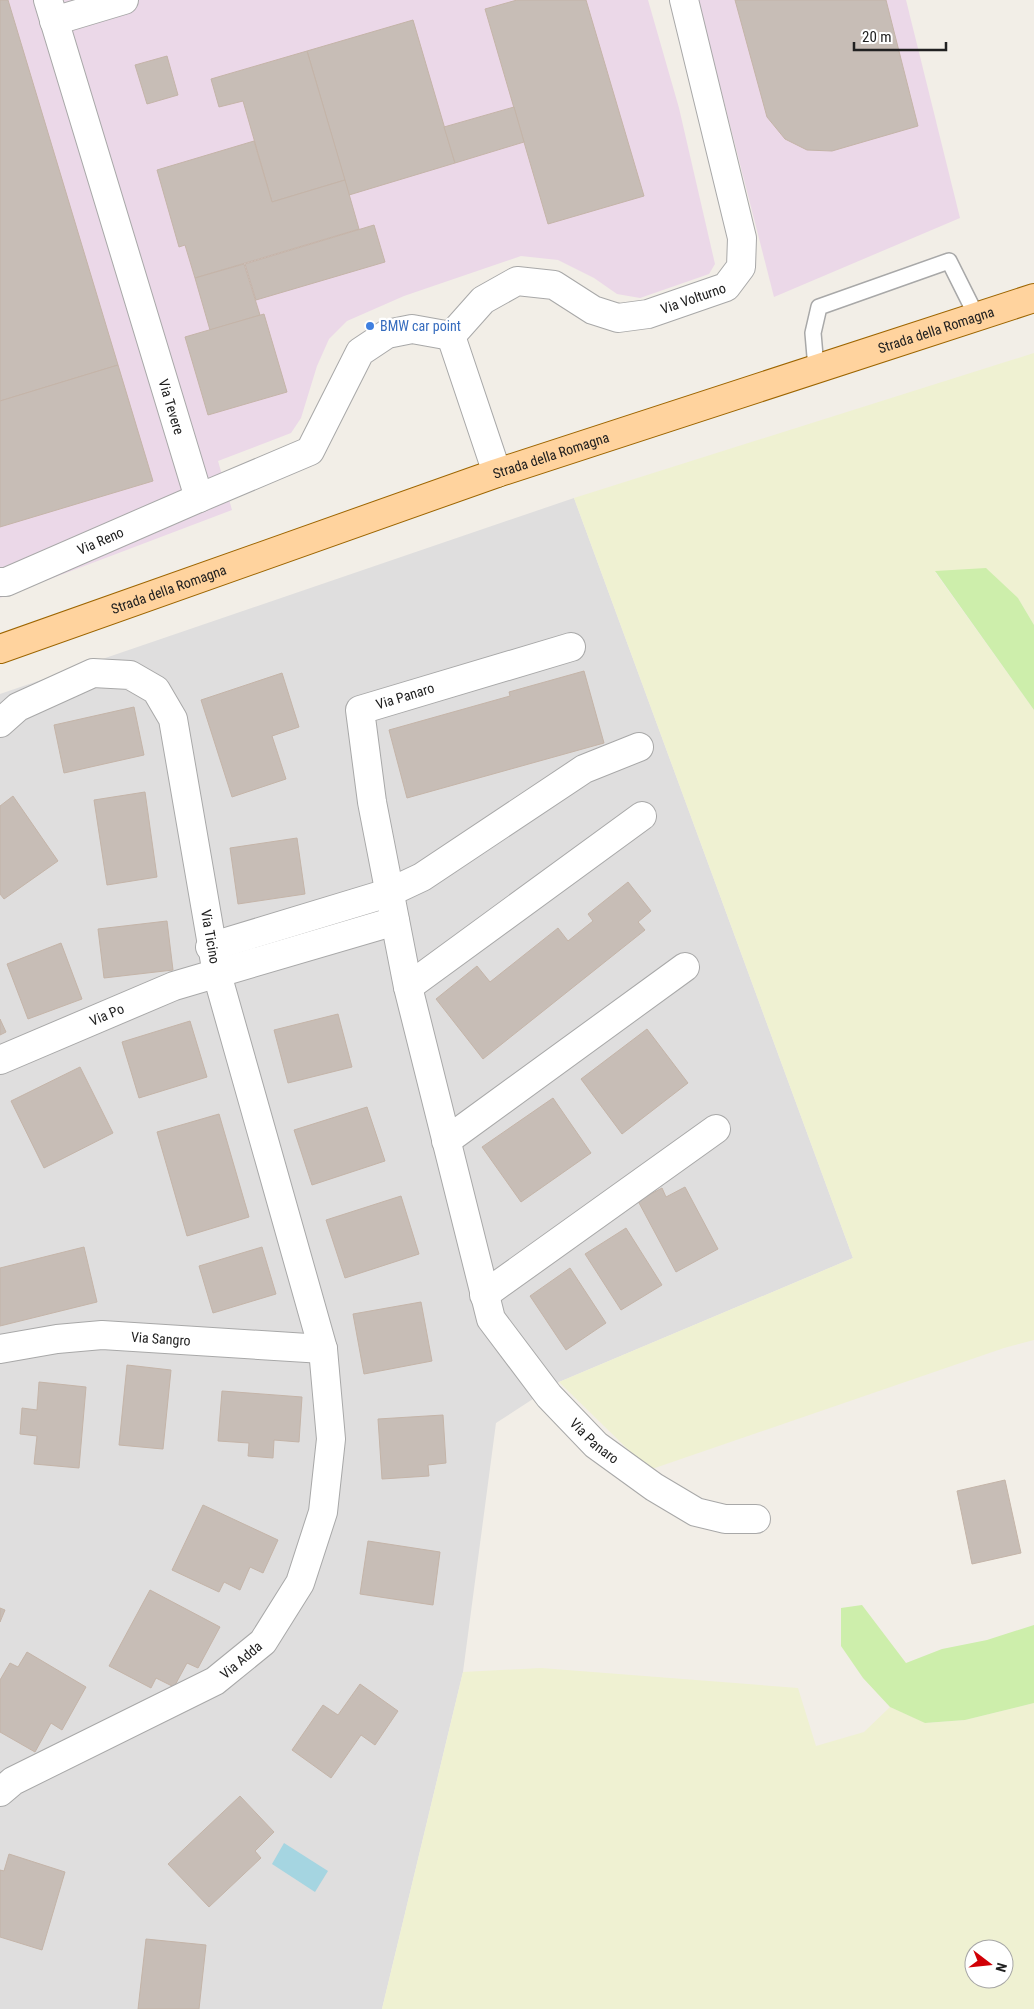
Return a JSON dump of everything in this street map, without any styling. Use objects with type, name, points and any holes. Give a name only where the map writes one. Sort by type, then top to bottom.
[{"type":"main road","name":"Strada della Romagna","points":[[0,649],[497,473],[1034,298]]},
{"type":"main road","name":"Strada della Romagna","points":[[0,662],[70,624]]},
{"type":"street","points":[[51,10],[124,0]]},
{"type":"street","name":"Via Volturno","points":[[451,336],[483,300],[517,281],[554,285],[593,310],[618,318],[648,314],[726,287],[741,267],[742,238],[684,0]]},
{"type":"street","name":"Via Tevere","points":[[51,10],[199,498]]},
{"type":"street","points":[[199,498],[310,451],[360,352],[387,334],[412,329],[451,336],[497,473]]},
{"type":"street","name":"Via Reno","points":[[0,582],[6,582],[199,498]]},
{"type":"street","name":"Via Panaro","points":[[571,647],[360,710],[372,802],[388,893],[408,987],[491,1319],[549,1396],[596,1445],[654,1487],[696,1512],[725,1519],[756,1519]]},
{"type":"street","name":"Via Ticino","points":[[0,723],[18,706],[93,673],[130,675],[156,690],[174,719],[210,947],[216,974],[323,1349]]},
{"type":"street","points":[[210,947],[388,893],[422,877],[584,769],[639,747]]},
{"type":"street","points":[[408,987],[642,816]]},
{"type":"street","points":[[216,974],[395,921]]},
{"type":"street","points":[[446,1141],[685,967]]},
{"type":"street","name":"Via Po","points":[[0,1060],[174,986],[216,974]]},
{"type":"street","points":[[484,1295],[716,1129]]},
{"type":"street","name":"Via Sangro","points":[[0,1349],[57,1339],[102,1335],[323,1349]]},
{"type":"street","name":"Via Adda","points":[[0,1792],[13,1781],[215,1681],[263,1642],[300,1583],[323,1512],[331,1439],[323,1349]]},
{"type":"lane","points":[[816,368],[813,333],[819,307],[949,261],[977,317]]},
{"type":"shaded area","points":[[0,0],[648,0],[679,108],[715,264],[709,274],[640,298],[617,294],[594,278],[558,260],[521,256],[404,296],[347,321],[329,339],[317,366],[301,418],[291,433],[218,461],[232,510],[0,598]]},
{"type":"shaded area","points":[[698,0],[906,0],[960,218],[774,297]]},
{"type":"shaded area","points":[[574,498],[853,1258],[559,1382],[496,1423],[463,1672],[382,2009],[0,2009],[0,694]]},
{"type":"green space","points":[[1034,353],[1034,625],[1018,598],[935,572],[1034,710],[1034,1340],[1004,1348],[649,1470],[559,1382],[853,1258],[574,498]]},
{"type":"green space","points":[[986,568],[1018,598],[1034,625],[1034,710],[935,571]]},
{"type":"green space","points":[[862,1605],[906,1663],[942,1649],[987,1640],[1034,1625],[1034,1703],[965,1720],[925,1723],[890,1707],[863,1678],[841,1646],[841,1608]]},
{"type":"green space","points":[[541,1668],[798,1688],[816,1746],[864,1732],[890,1707],[926,1723],[965,1720],[1034,1703],[1034,2009],[382,2009],[463,1672]]},
{"type":"water","points":[[284,1843],[328,1871],[315,1892],[272,1864]]},
{"type":"building","points":[[0,0],[8,0],[118,365],[0,401]]},
{"type":"building","points":[[517,0],[586,0],[644,196],[548,224],[485,9]]},
{"type":"building","points":[[735,0],[886,0],[918,126],[832,151],[807,150],[785,139],[767,117]]},
{"type":"building","points":[[413,20],[455,163],[349,195],[307,51]]},
{"type":"building","points":[[307,51],[345,180],[272,202],[243,101],[219,107],[211,79]]},
{"type":"building","points":[[167,56],[178,95],[147,104],[135,65]]},
{"type":"building","points":[[514,107],[524,142],[455,163],[444,127]]},
{"type":"building","points":[[254,141],[272,202],[345,180],[359,229],[195,278],[185,245],[179,247],[157,170]]},
{"type":"building","points":[[374,225],[385,262],[256,300],[245,264]]},
{"type":"building","points":[[244,264],[260,315],[210,330],[195,278]]},
{"type":"building","points":[[264,314],[287,392],[208,415],[185,337]]},
{"type":"building","points":[[118,365],[153,481],[0,527],[0,401]]},
{"type":"building","points":[[584,671],[604,743],[407,798],[389,730],[510,696],[509,692]]},
{"type":"building","points":[[282,673],[299,727],[272,736],[286,779],[232,797],[201,700]]},
{"type":"building","points":[[134,707],[144,755],[64,773],[54,725]]},
{"type":"building","points":[[145,792],[157,877],[107,885],[94,800]]},
{"type":"building","points":[[13,796],[58,861],[4,899],[0,894],[0,806]]},
{"type":"building","points":[[297,838],[305,894],[238,904],[230,848]]},
{"type":"building","points":[[628,882],[651,911],[638,922],[645,930],[483,1059],[436,999],[477,966],[490,982],[558,928],[568,941],[593,921],[588,914]]},
{"type":"building","points":[[167,921],[173,970],[104,978],[98,929]]},
{"type":"building","points":[[61,943],[82,999],[28,1019],[7,964]]},
{"type":"building","points":[[338,1014],[352,1067],[288,1083],[274,1030]]},
{"type":"building","points":[[0,1019],[6,1032],[0,1035]]},
{"type":"building","points":[[190,1021],[207,1077],[139,1098],[122,1042]]},
{"type":"building","points":[[647,1029],[688,1083],[622,1134],[581,1079]]},
{"type":"building","points":[[80,1067],[113,1133],[44,1168],[11,1101]]},
{"type":"building","points":[[553,1098],[591,1153],[521,1202],[482,1147]]},
{"type":"building","points":[[367,1107],[385,1161],[312,1185],[294,1130]]},
{"type":"building","points":[[219,1114],[249,1217],[187,1236],[157,1132]]},
{"type":"building","points":[[685,1187],[718,1249],[676,1272],[638,1201],[662,1188],[666,1197]]},
{"type":"building","points":[[401,1196],[419,1254],[345,1278],[326,1220]]},
{"type":"building","points":[[626,1228],[662,1285],[621,1310],[585,1254]]},
{"type":"building","points":[[84,1247],[97,1302],[0,1326],[0,1268]]},
{"type":"building","points":[[262,1247],[276,1294],[213,1313],[199,1266]]},
{"type":"building","points":[[570,1268],[606,1323],[566,1350],[530,1296]]},
{"type":"building","points":[[421,1302],[432,1361],[364,1374],[353,1314]]},
{"type":"building","points":[[127,1365],[171,1370],[163,1449],[119,1445]]},
{"type":"building","points":[[39,1382],[86,1387],[79,1468],[34,1464],[37,1436],[20,1434],[22,1408],[37,1410]]},
{"type":"building","points":[[222,1391],[302,1397],[299,1442],[274,1440],[273,1458],[248,1456],[249,1443],[218,1441]]},
{"type":"building","points":[[443,1415],[446,1463],[428,1465],[429,1476],[382,1479],[378,1419]]},
{"type":"building","points":[[1005,1480],[1021,1553],[972,1564],[957,1491]]},
{"type":"building","points":[[203,1505],[278,1540],[263,1573],[250,1567],[240,1590],[224,1582],[219,1592],[172,1570]]},
{"type":"building","points":[[368,1541],[440,1552],[433,1605],[360,1594]]},
{"type":"building","points":[[150,1590],[220,1627],[198,1668],[187,1663],[174,1687],[156,1678],[151,1688],[109,1666]]},
{"type":"building","points":[[0,1608],[5,1610],[0,1622]]},
{"type":"building","points":[[27,1652],[86,1687],[62,1730],[51,1723],[35,1752],[0,1732],[0,1680],[10,1663],[18,1667]]},
{"type":"building","points":[[360,1684],[398,1711],[375,1745],[361,1735],[331,1778],[292,1750],[323,1705],[338,1715]]},
{"type":"building","points":[[240,1796],[274,1832],[255,1851],[261,1858],[209,1907],[168,1864]]},
{"type":"building","points":[[9,1854],[65,1872],[42,1950],[0,1937],[0,1870],[4,1871]]},
{"type":"building","points":[[146,1939],[206,1945],[199,2009],[138,2009]]},
{"type":"place","name":"BMW car point","points":[[370,326]]}]
